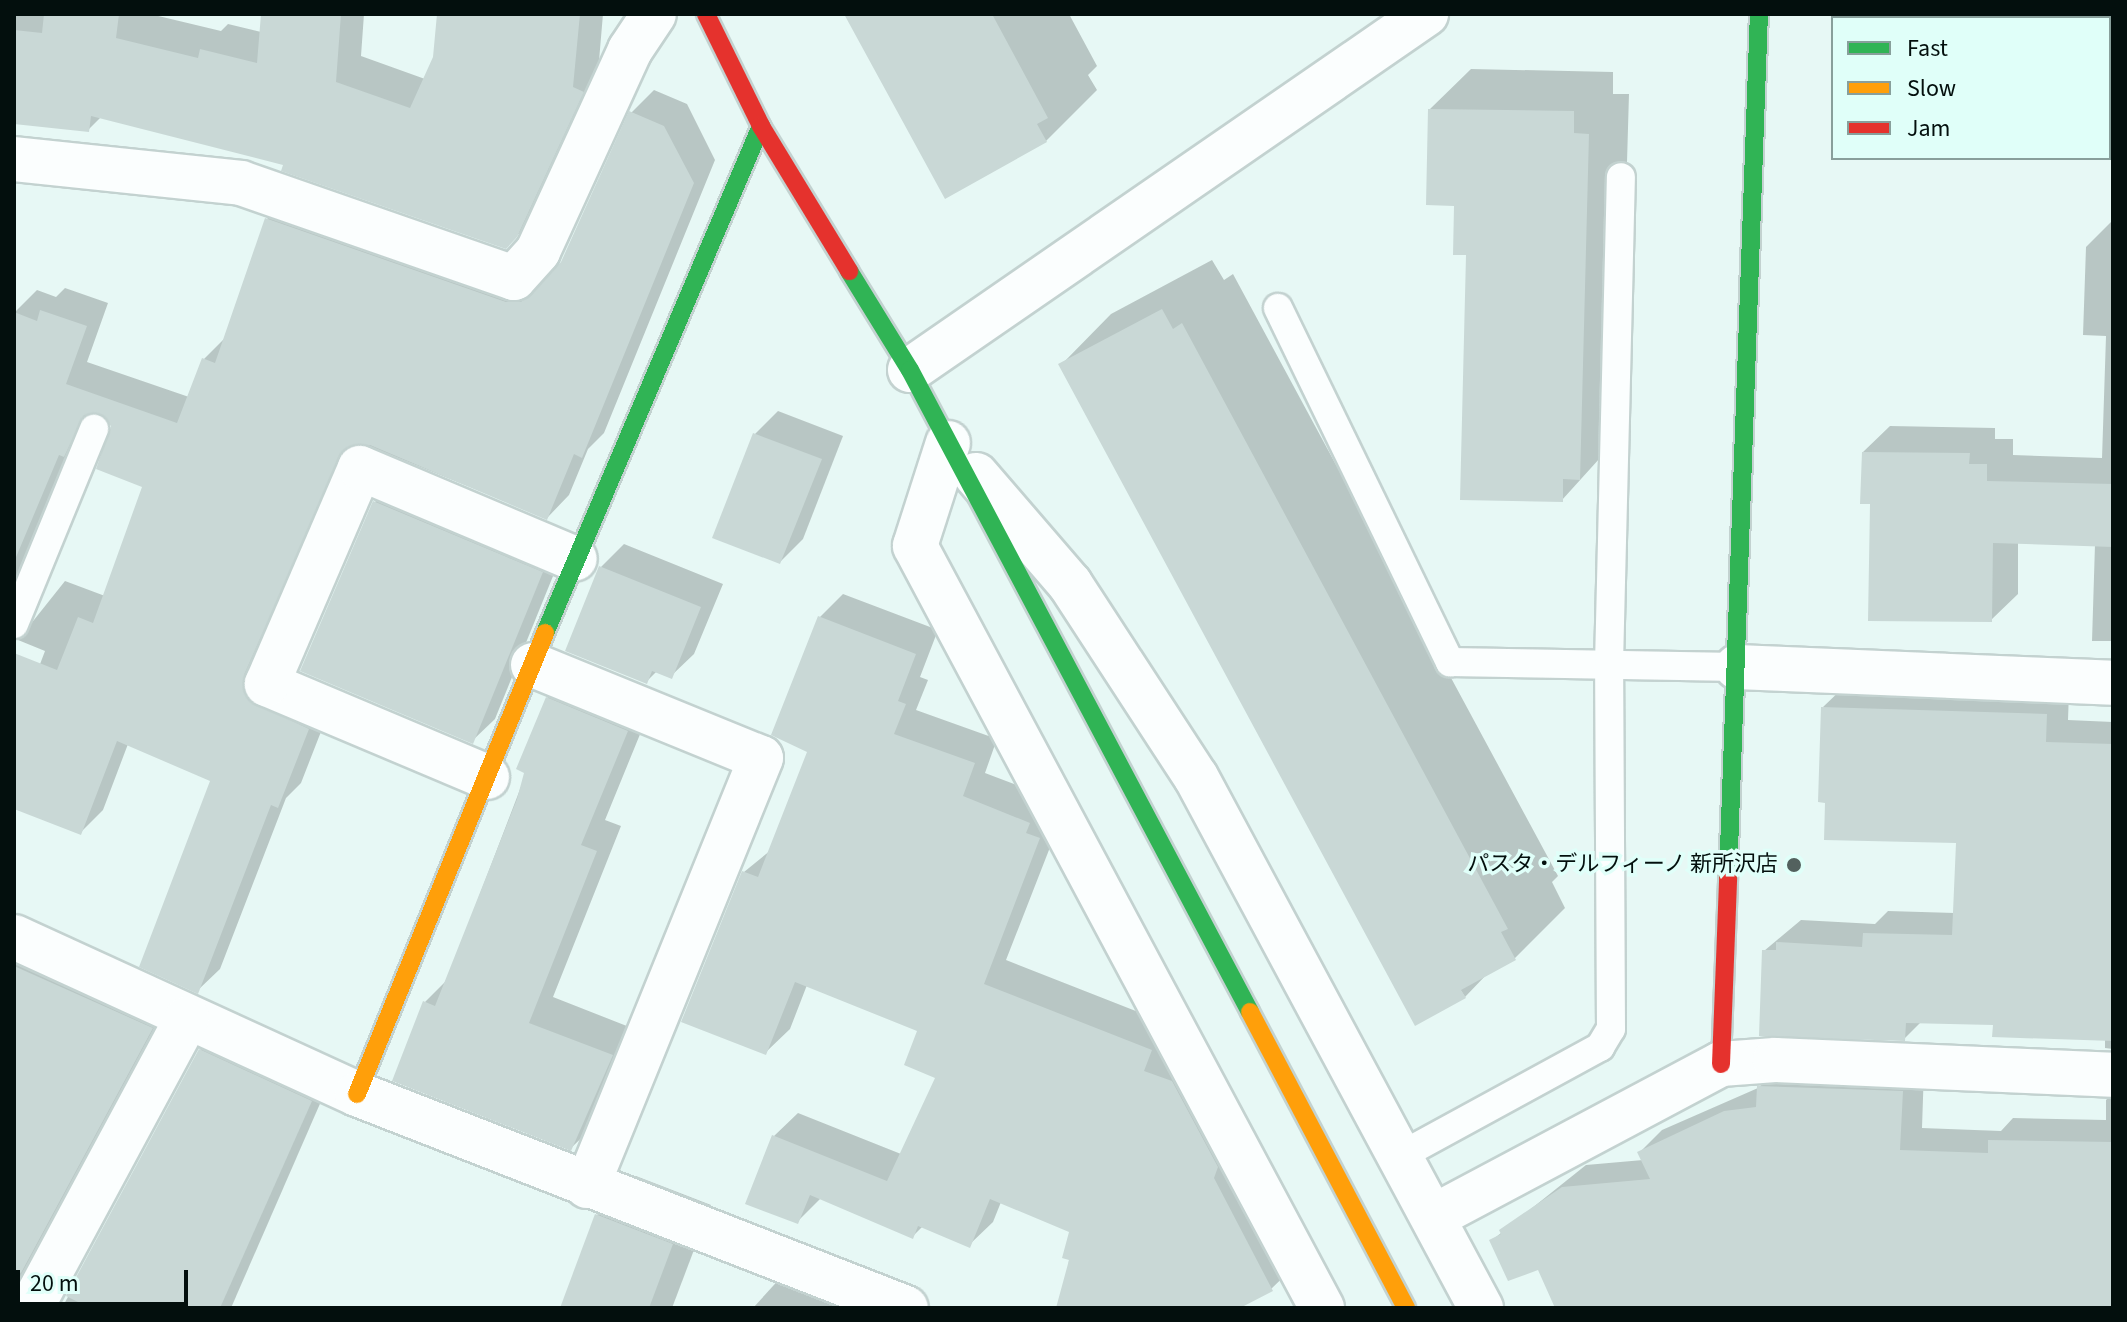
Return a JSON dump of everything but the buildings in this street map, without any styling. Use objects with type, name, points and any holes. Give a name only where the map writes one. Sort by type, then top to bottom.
[{"type":"street","points":[[14,159],[241,183],[514,278],[538,251],[630,50],[654,14]]},
{"type":"street","points":[[706,14],[761,126],[910,370],[1406,1308]]},
{"type":"street","points":[[910,370],[1426,14]]},
{"type":"street","points":[[1721,1064],[1759,14]]},
{"type":"street","points":[[357,1094],[575,559],[761,126]]},
{"type":"street","points":[[948,443],[1070,584],[1196,777],[1402,1155],[1481,1308]]},
{"type":"street","points":[[948,443],[915,546],[1322,1308]]},
{"type":"street","points":[[487,777],[267,684],[360,468],[575,559]]},
{"type":"street","points":[[533,665],[761,758],[587,1186]]},
{"type":"street","points":[[1737,667],[2113,683]]},
{"type":"street","points":[[14,937],[357,1094],[906,1308]]},
{"type":"street","points":[[31,1308],[187,1018]]},
{"type":"street","points":[[1433,1217],[1721,1064],[1775,1060],[2113,1075]]},
{"type":"lane","points":[[1402,1155],[1600,1047],[1611,1029],[1609,664],[1621,177]]},
{"type":"lane","points":[[1278,308],[1450,662],[1737,667]]},
{"type":"lane","points":[[14,624],[94,429]]},
{"type":"traffic: fast","points":[[1728,878],[1759,14]]},
{"type":"traffic: fast","points":[[545,633],[761,126]]},
{"type":"traffic: fast","points":[[849,271],[910,370],[1250,1012]]},
{"type":"traffic: slow","points":[[357,1094],[545,633]]},
{"type":"traffic: slow","points":[[1250,1012],[1406,1308]]},
{"type":"traffic: jam","points":[[706,14],[761,126],[849,271]]},
{"type":"traffic: jam","points":[[1721,1064],[1728,878]]},
{"type":"place","name":"パスタ・デルフィーノ 新所沢店","points":[[1794,865]]}]
